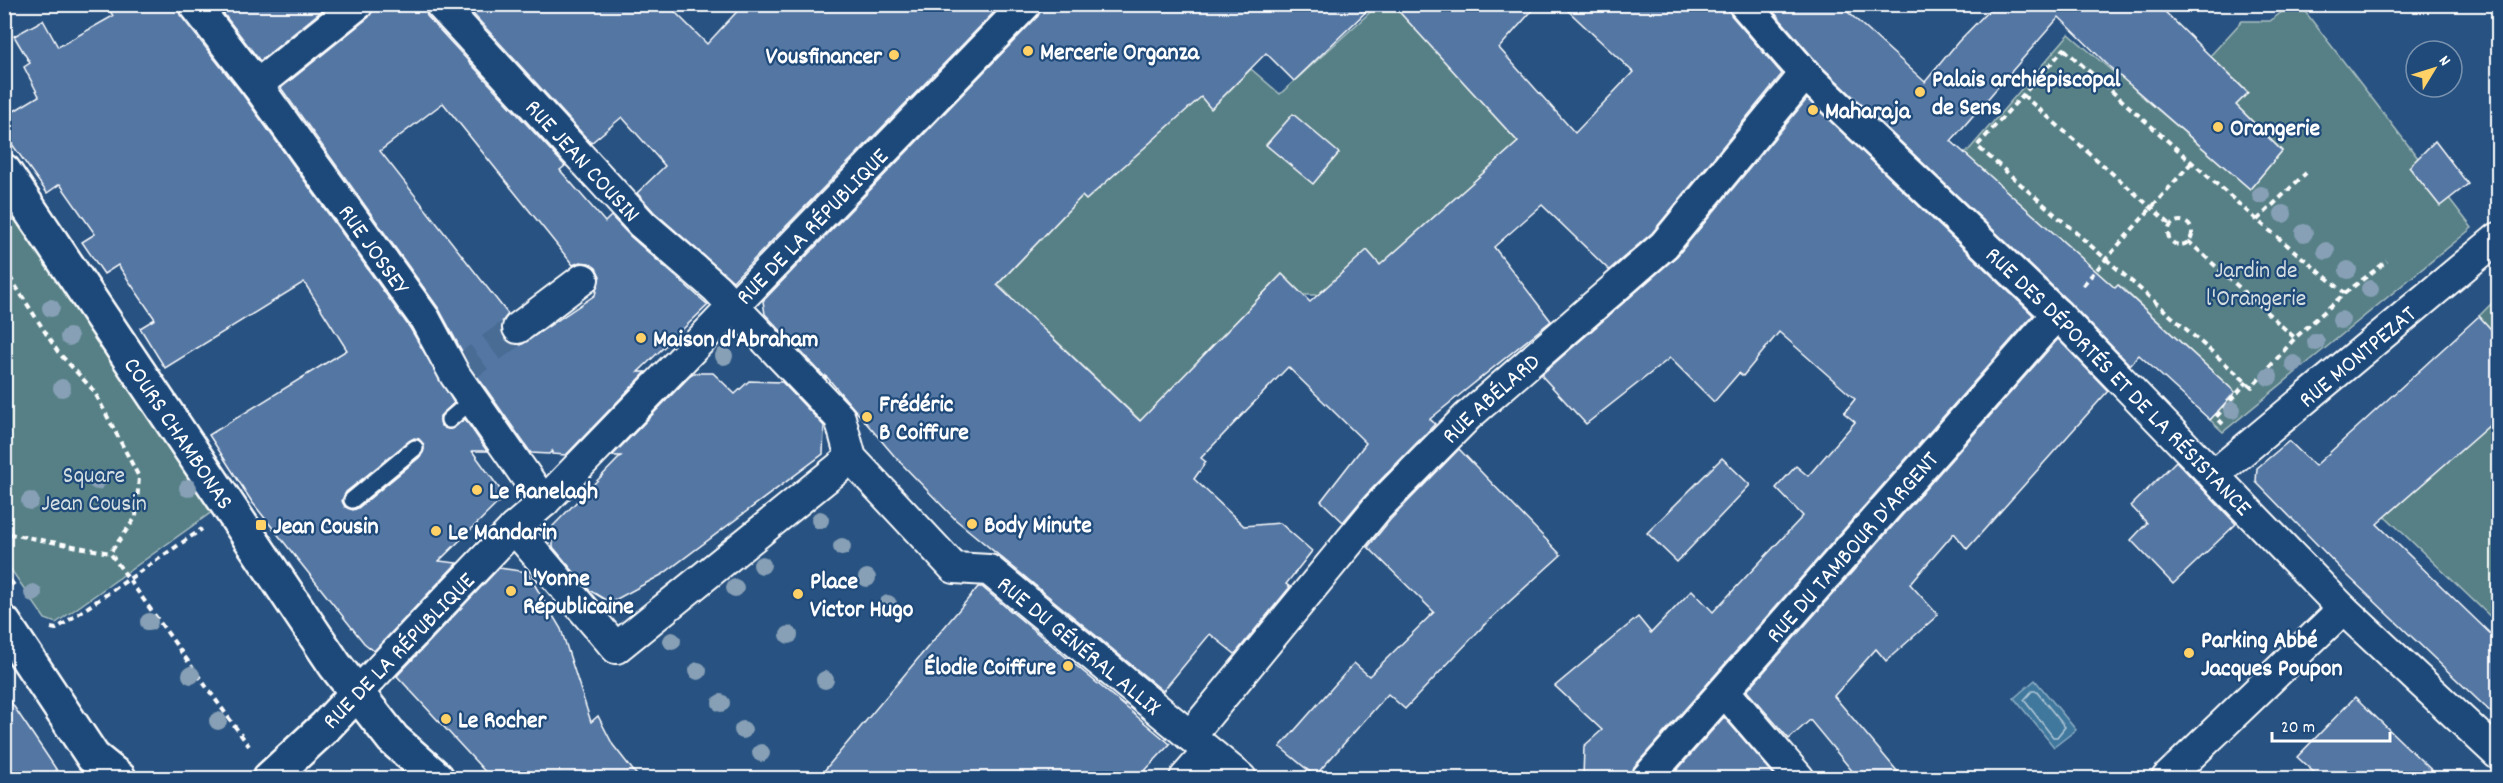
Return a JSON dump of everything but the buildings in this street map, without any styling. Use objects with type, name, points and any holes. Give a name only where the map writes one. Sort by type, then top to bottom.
[{"type":"main road","name":"COURS CHAMBONAS","points":[[4,171],[357,693],[393,739],[437,778]]},
{"type":"main road","points":[[4,623],[93,757],[118,778]]},
{"type":"main road","name":"RUE DE LA RÉPUBLIQUE","points":[[270,778],[325,728],[357,693]]},
{"type":"street","name":"RUE JOSSEY","points":[[194,4],[257,84],[425,320],[455,375],[544,502]]},
{"type":"street","points":[[257,84],[358,4]]},
{"type":"street","name":"RUE JEAN COUSIN","points":[[440,4],[642,224],[736,307]]},
{"type":"street","name":"RUE DE LA RÉPUBLIQUE","points":[[357,693],[514,528],[544,502],[736,307],[1026,4]]},
{"type":"street","name":"RUE DES DÉPORTÉS ET DE LA RÉSISTANCE","points":[[1744,4],[1805,74],[2057,314],[2343,609],[2499,754]]},
{"type":"street","name":"RUE ABÉLARD","points":[[1185,778],[1199,744],[1377,508],[1468,416],[1664,245],[1805,74]]},
{"type":"street","name":"RUE MONTPEZAT","points":[[2214,475],[2499,238]]},
{"type":"street","points":[[518,328],[584,279]]},
{"type":"street","name":"RUE DU GÉNÉRAL ALLIX","points":[[736,307],[840,418],[851,458],[954,568],[989,570],[1241,778]]},
{"type":"street","name":"RUE DU TAMBOUR D'ARGENT","points":[[1647,778],[2057,314]]},
{"type":"street","points":[[514,528],[616,648],[851,458]]},
{"type":"street","points":[[2167,778],[2343,609]]},
{"type":"street","points":[[1725,692],[1799,778]]},
{"type":"lane","points":[[449,420],[472,400]]},
{"type":"lane","points":[[352,500],[415,448]]},
{"type":"path","points":[[2344,293],[2257,220],[2064,48],[1977,146],[2252,387],[2295,338],[2344,293],[2387,261]]},
{"type":"path","points":[[2023,95],[2171,225]]},
{"type":"path","points":[[2084,285],[2192,162]]},
{"type":"path","points":[[2257,220],[2306,172]]},
{"type":"path","points":[[2181,221],[2188,224],[2192,230],[2188,241],[2181,244],[2174,243],[2168,232],[2171,225],[2181,221]]},
{"type":"path","points":[[2188,241],[2295,338]]},
{"type":"path","points":[[4,268],[58,352],[94,391],[140,477],[136,517],[110,553]]},
{"type":"path","points":[[2223,424],[2216,417],[2247,382]]},
{"type":"path","points":[[43,627],[56,629],[232,507]]},
{"type":"path","points":[[4,524],[10,534],[110,553],[249,747]]},
{"type":"path","points":[[4,572],[17,590]]},
{"type":"green space","points":[[1378,5],[1395,5],[1518,142],[1411,238],[1435,263],[1318,295],[1303,295],[1282,274],[1141,421],[1048,333],[1025,351],[995,310],[1010,296],[998,284],[1082,196],[1200,96],[1212,108],[1251,69],[1280,94]]},
{"type":"green space","name":"Jardin de l'Orangerie","points":[[2291,5],[2300,5],[2472,228],[2223,432],[2210,420],[2235,392],[2119,285],[2093,312],[1961,159],[2069,34],[2118,76],[2125,78],[2136,91],[2250,189],[2282,151],[2236,105],[2248,92],[2210,56],[2242,21],[2270,21]]},
{"type":"green space","name":"Square Jean Cousin","points":[[5,193],[216,509],[56,623],[45,619],[5,561]]},
{"type":"green space","points":[[2498,297],[2498,338],[2479,316]]},
{"type":"green space","points":[[2498,417],[2498,624],[2385,516]]},
{"type":"water","points":[[2035,680],[2076,730],[2054,747],[2014,698]]},
{"type":"tunnel","points":[[455,375],[518,328]]},
{"type":"place","name":"Mercerie Organza","points":[[1028,51]]},
{"type":"place","name":"Vousfinancer","points":[[894,55]]},
{"type":"place","name":"Palais archiépiscopal de Sens","points":[[1920,92]]},
{"type":"place","name":"Maharaja","points":[[1813,110]]},
{"type":"place","name":"Orangerie","points":[[2218,127]]},
{"type":"place","name":"Maison d'Abraham","points":[[641,338]]},
{"type":"place","name":"Frédéric B Coiffure","points":[[867,417]]},
{"type":"place","name":"Le Ranelagh","points":[[477,490]]},
{"type":"place","name":"Body Minute","points":[[972,524]]},
{"type":"place","name":"Jean Cousin","points":[[261,525]]},
{"type":"place","name":"Le Mandarin","points":[[436,531]]},
{"type":"place","name":"L'Yonne Républicaine","points":[[511,591]]},
{"type":"place","name":"Place Victor Hugo","points":[[798,594]]},
{"type":"place","name":"Parking Abbé Jacques Poupon","points":[[2189,653]]},
{"type":"place","name":"Élodie Coiffure","points":[[1068,666]]},
{"type":"place","name":"Le Rocher","points":[[446,719]]}]
